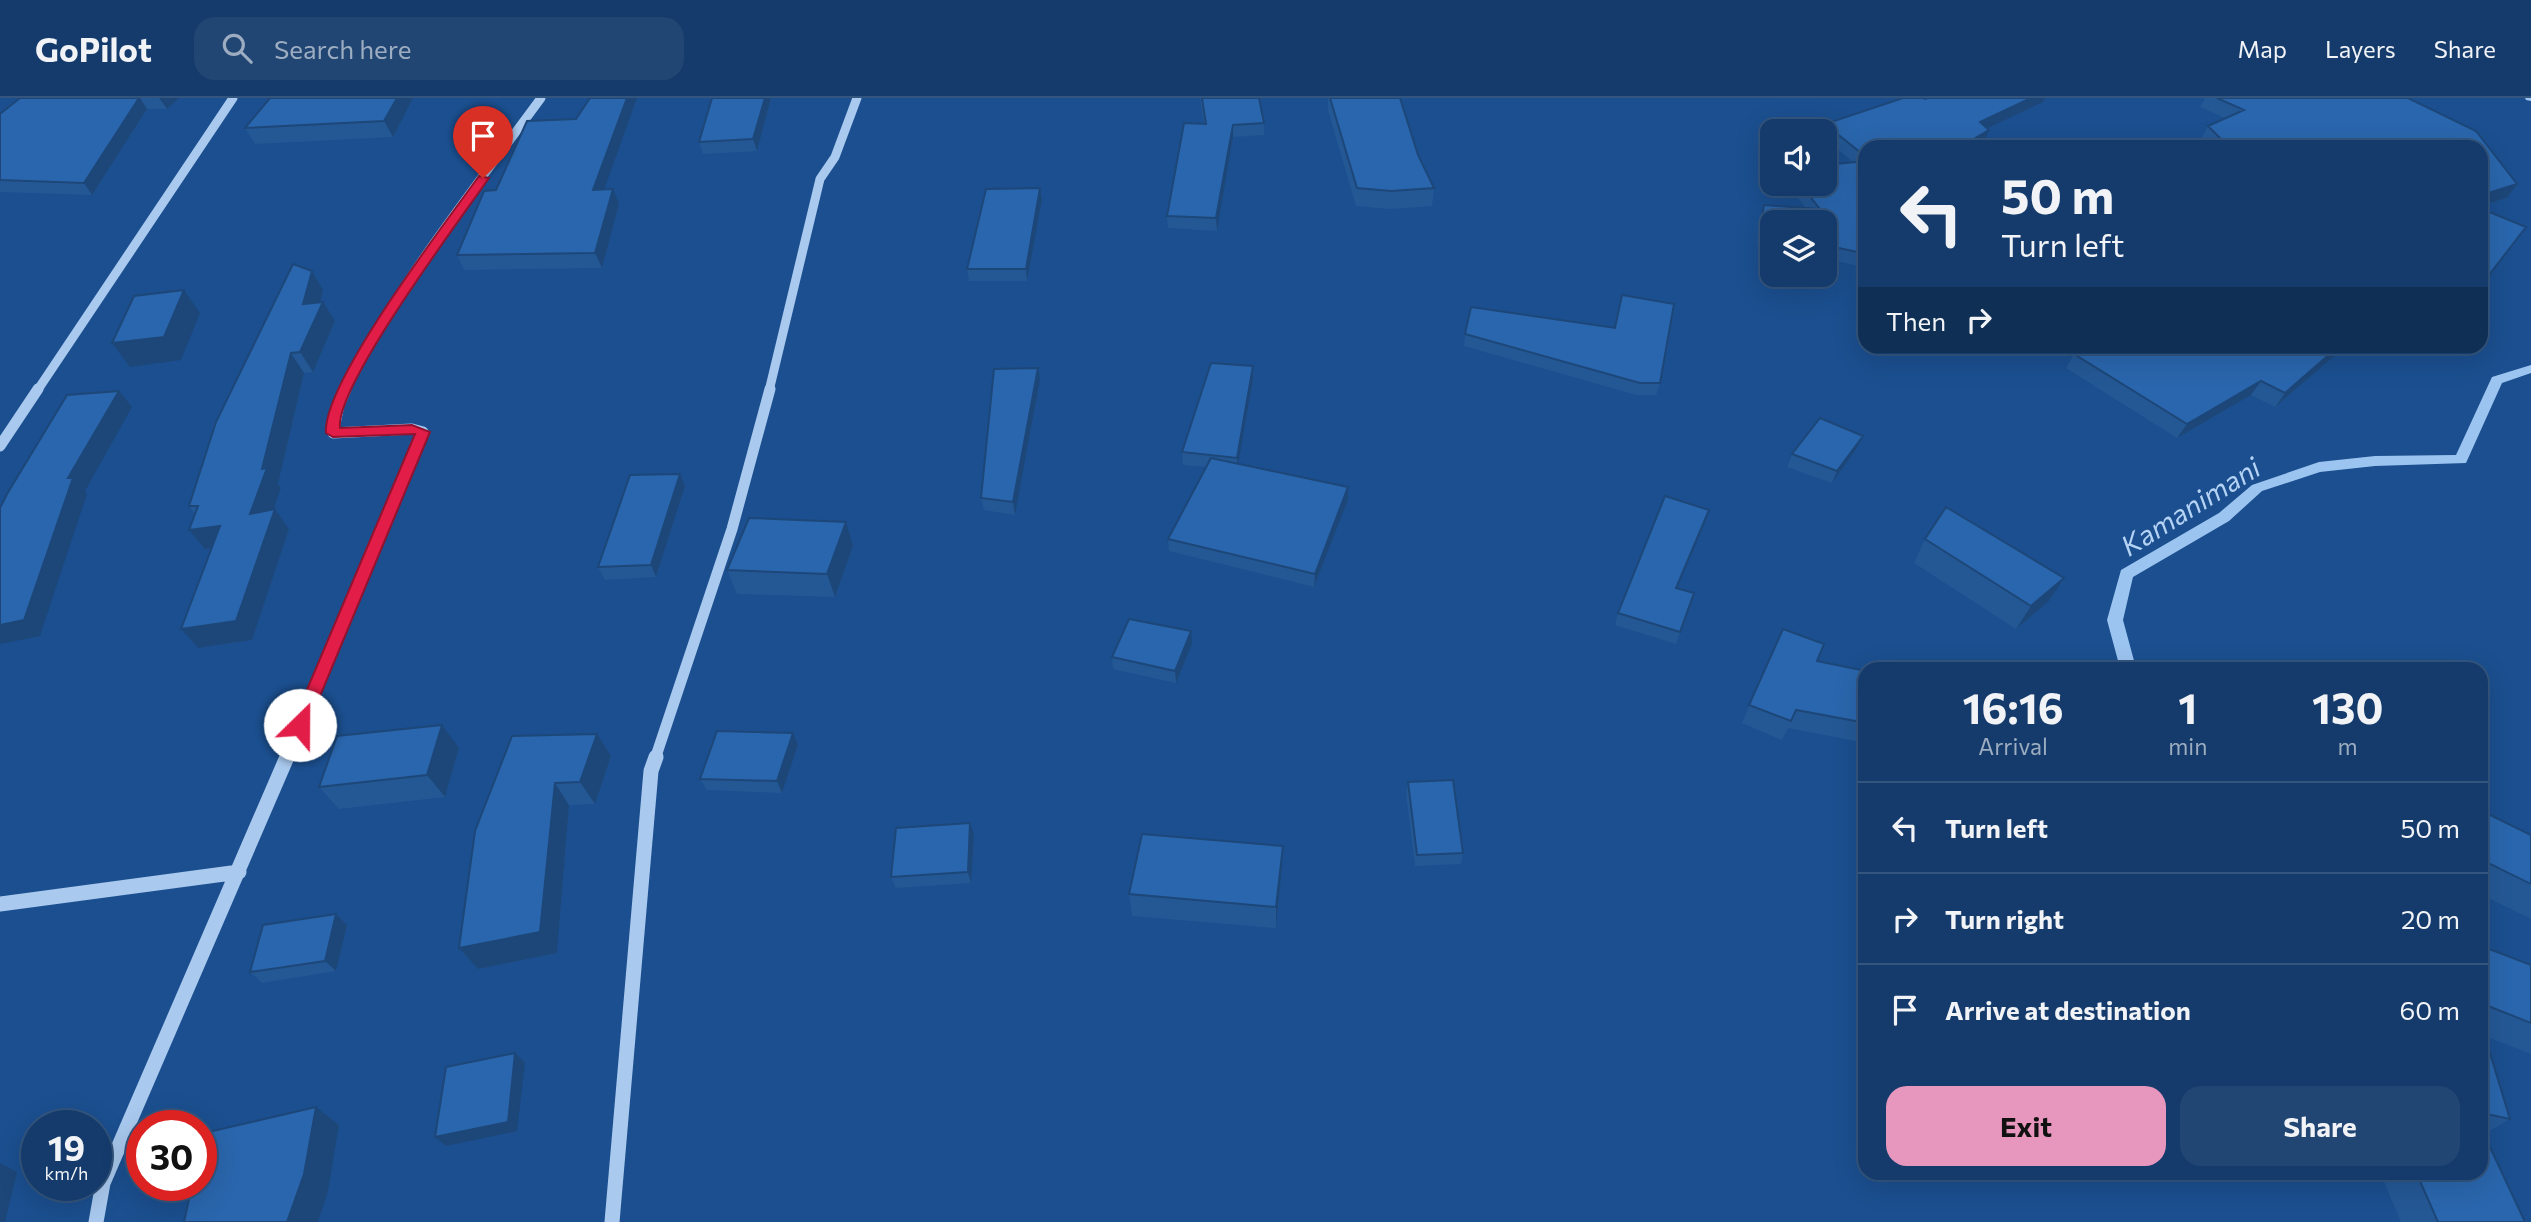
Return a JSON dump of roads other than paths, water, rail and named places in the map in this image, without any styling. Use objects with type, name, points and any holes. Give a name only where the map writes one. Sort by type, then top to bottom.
[{"type":"street","points":[[0,446],[233,98]]},
{"type":"street","points":[[96,1222],[103,1183],[239,872],[423,432],[412,429],[333,433],[332,420],[346,388],[391,308],[541,98]]},
{"type":"street","points":[[612,1222],[651,771],[732,529],[790,314],[820,179],[835,157],[857,98]]},
{"type":"street","points":[[0,904],[239,872]]},
{"type":"waterway","name":"Kamanimani","points":[[2126,662],[2115,620],[2126,574],[2224,517],[2257,488],[2319,467],[2375,461],[2461,460],[2497,380],[2531,369]]}]
